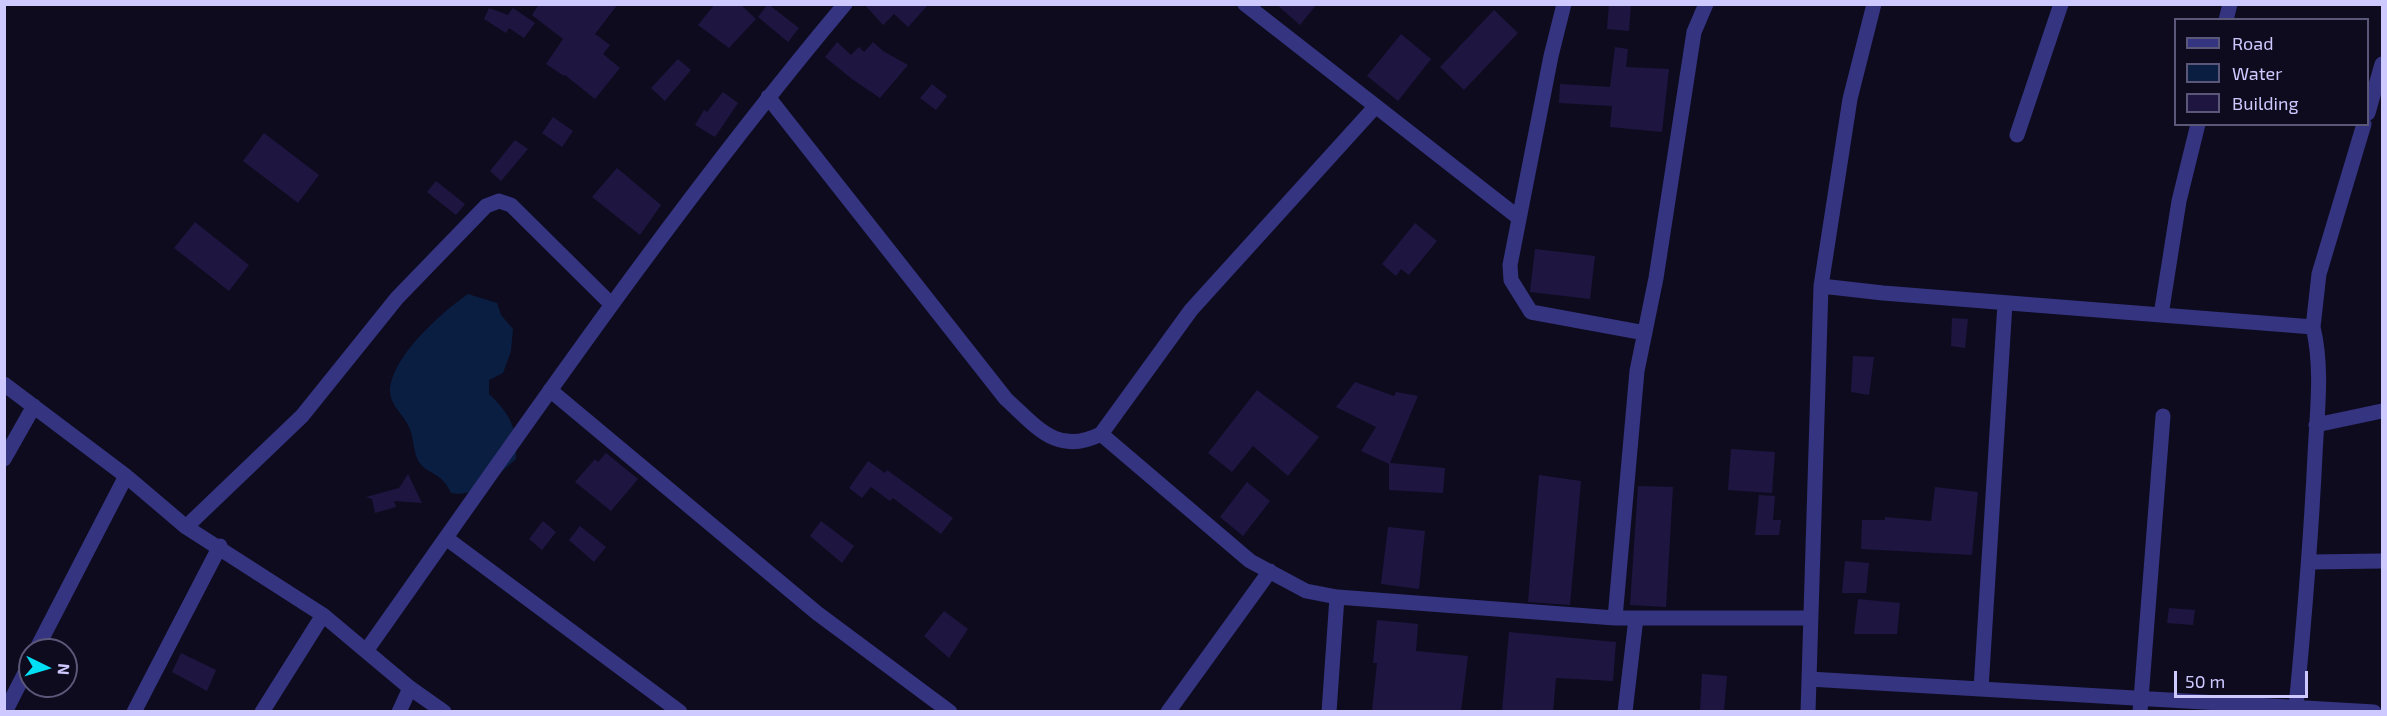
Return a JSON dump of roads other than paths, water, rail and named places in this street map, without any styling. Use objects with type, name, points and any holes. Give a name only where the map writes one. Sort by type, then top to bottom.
[{"type":"street","points":[[366,651],[611,304],[768,97],[845,4]]},
{"type":"street","points":[[1245,4],[1519,218]]},
{"type":"street","points":[[1564,4],[1551,56],[1519,218],[1510,266],[1511,280],[1531,312],[1645,333]]},
{"type":"street","points":[[1615,618],[1637,371],[1694,32],[1706,4]]},
{"type":"street","points":[[1808,711],[1821,286],[1850,99],[1874,4]]},
{"type":"street","points":[[2017,135],[2061,4]]},
{"type":"street","points":[[2369,106],[2382,64]]},
{"type":"street","points":[[768,97],[1006,399],[1042,431],[1068,444],[1088,440],[1101,434],[1191,310],[1375,107]]},
{"type":"street","points":[[2162,315],[2179,201],[2198,126]]},
{"type":"street","points":[[2296,707],[2310,562],[2318,349],[2313,327],[2319,274],[2363,126]]},
{"type":"street","points":[[186,527],[302,416],[397,298],[486,206],[499,201],[511,205],[611,304]]},
{"type":"street","points":[[1821,286],[2313,327]]},
{"type":"street","points":[[1981,689],[2005,303]]},
{"type":"street","points":[[4,384],[126,476],[186,527],[220,546],[323,615],[410,688],[444,711]]},
{"type":"street","points":[[550,390],[817,613],[950,711]]},
{"type":"street","points":[[4,459],[34,406]]},
{"type":"street","points":[[2316,425],[2382,411]]},
{"type":"street","points":[[2140,705],[2163,416]]},
{"type":"street","points":[[1101,434],[1242,554],[1306,591],[1337,597],[1615,618],[1811,618]]},
{"type":"street","points":[[42,638],[126,476]]},
{"type":"street","points":[[446,538],[680,711]]},
{"type":"street","points":[[134,711],[220,546]]},
{"type":"street","points":[[2310,562],[2382,561]]},
{"type":"street","points":[[1168,711],[1270,571]]},
{"type":"street","points":[[1329,711],[1337,597]]},
{"type":"street","points":[[262,711],[323,615]]},
{"type":"street","points":[[1625,711],[1636,618]]},
{"type":"street","points":[[1809,679],[1981,689],[2140,705],[2296,707],[2373,711]]},
{"type":"street","points":[[5,711],[18,686]]},
{"type":"street","points":[[399,711],[410,688]]},
{"type":"water","points":[[468,294],[497,303],[501,315],[513,329],[511,351],[503,373],[489,380],[489,394],[512,423],[516,439],[516,459],[478,489],[460,494],[451,493],[439,477],[419,462],[409,427],[392,401],[390,391],[399,364],[408,350],[432,324]]}]
